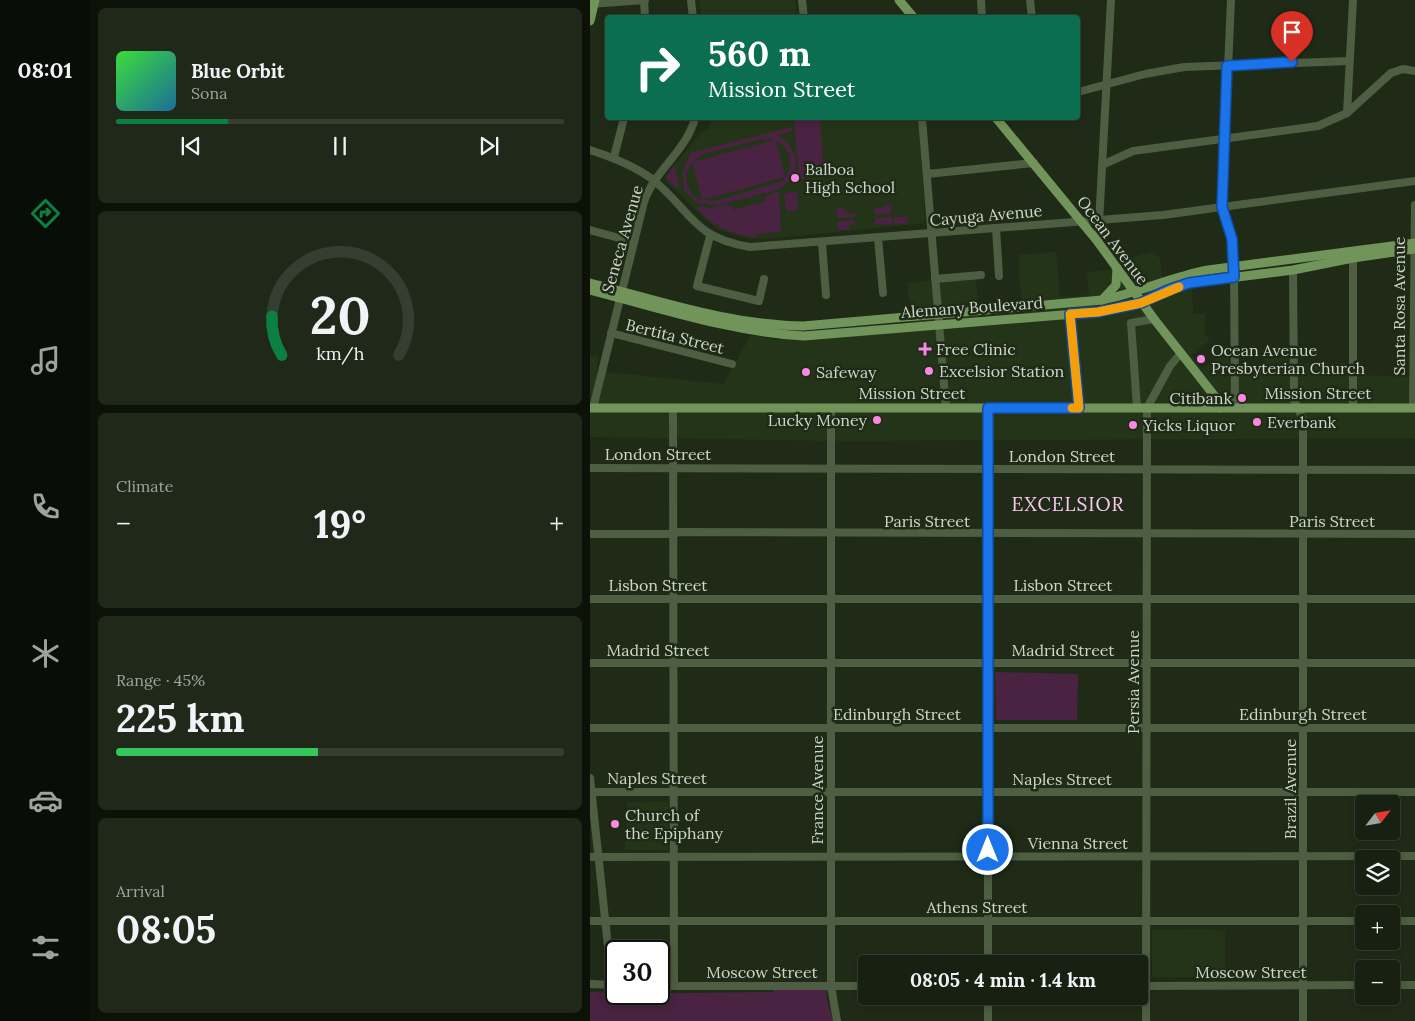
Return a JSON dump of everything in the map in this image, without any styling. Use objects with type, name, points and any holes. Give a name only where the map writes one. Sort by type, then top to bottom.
[{"type":"main road","points":[[899,0],[912,15]]},
{"type":"main road","points":[[590,21],[593,2]]},
{"type":"main road","name":"Ocean Avenue","points":[[998,120],[1098,242],[1141,303],[1217,400],[1221,408]]},
{"type":"main road","name":"Alemany Boulevard","points":[[590,283],[620,294],[728,326],[777,334],[804,336],[1098,312],[1141,303],[1168,290],[1189,283],[1293,270],[1414,246]]},
{"type":"main road","name":"Alemany Boulevard","points":[[590,290],[620,294],[766,325],[803,326],[1102,300],[1134,292],[1184,274],[1414,246]]},
{"type":"main road","points":[[1102,300],[1116,284],[1117,268]]},
{"type":"main road","name":"Mission Street","points":[[592,408],[1414,408]]},
{"type":"street","points":[[593,2],[644,0],[645,15]]},
{"type":"street","points":[[691,0],[693,15]]},
{"type":"street","points":[[802,0],[804,15]]},
{"type":"street","points":[[981,0],[982,15]]},
{"type":"street","points":[[1030,0],[1032,15]]},
{"type":"street","points":[[1098,242],[1111,0]]},
{"type":"street","points":[[1231,0],[1222,207],[1232,239],[1234,268],[1235,408]]},
{"type":"street","points":[[1347,113],[1353,0]]},
{"type":"street","points":[[1080,91],[1145,74],[1184,67],[1349,61]]},
{"type":"street","points":[[1102,165],[1133,151],[1318,126],[1347,113],[1391,73],[1403,69],[1415,71]]},
{"type":"street","points":[[614,158],[624,120]]},
{"type":"street","name":"Seneca Avenue","points":[[592,408],[644,202],[654,180],[678,152],[690,132],[694,120]]},
{"type":"street","points":[[922,120],[946,408]]},
{"type":"street","name":"Cayuga Avenue","points":[[590,150],[636,168],[654,180],[691,220],[710,236],[729,244],[750,248],[1100,220],[1222,207],[1415,181]]},
{"type":"street","points":[[927,174],[1034,163]]},
{"type":"street","name":"Santa Rosa Avenue","points":[[1414,408],[1415,205]]},
{"type":"street","points":[[996,228],[999,276]]},
{"type":"street","points":[[590,230],[634,242]]},
{"type":"street","points":[[710,236],[697,286],[759,301],[764,279]]},
{"type":"street","points":[[878,238],[883,293]]},
{"type":"street","points":[[822,242],[826,295]]},
{"type":"street","points":[[1353,258],[1354,408]]},
{"type":"street","name":"Brazil Avenue","points":[[1293,270],[1294,400],[1303,416],[1303,1021]]},
{"type":"street","points":[[935,279],[981,275]]},
{"type":"street","points":[[1070,314],[1079,408]]},
{"type":"street","points":[[1137,408],[1131,323],[1154,319]]},
{"type":"street","name":"Bertita Street","points":[[611,334],[732,364]]},
{"type":"street","name":"Persia Avenue","points":[[1144,955],[1147,408],[1170,366],[1181,354]]},
{"type":"street","points":[[673,408],[674,986]]},
{"type":"street","name":"France Avenue","points":[[831,408],[831,986],[836,1021]]},
{"type":"street","points":[[988,408],[988,955]]},
{"type":"street","name":"London Street","points":[[590,468],[1415,470]]},
{"type":"street","name":"Paris Street","points":[[590,534],[674,534],[679,532],[989,535],[1415,534]]},
{"type":"street","name":"Lisbon Street","points":[[590,599],[1415,599]]},
{"type":"street","name":"Madrid Street","points":[[590,663],[1415,663]]},
{"type":"street","name":"Edinburgh Street","points":[[590,728],[1415,728]]},
{"type":"street","points":[[590,778],[594,857],[608,940]]},
{"type":"street","name":"Naples Street","points":[[591,792],[1415,792]]},
{"type":"street","name":"Vienna Street","points":[[594,857],[1415,856]]},
{"type":"street","name":"Athens Street","points":[[590,921],[1355,921]]},
{"type":"street","points":[[1400,921],[1415,921]]},
{"type":"street","points":[[590,984],[605,985]]},
{"type":"street","name":"Moscow Street","points":[[1148,986],[1355,985]]},
{"type":"street","points":[[1400,985],[1415,985]]},
{"type":"street","name":"Moscow Street","points":[[670,986],[858,986]]},
{"type":"street","points":[[988,1005],[988,1021]]},
{"type":"street","name":"Persia Avenue","points":[[1145,1005],[1146,1021]]},
{"type":"shaded area","points":[[700,0],[795,0],[796,15],[701,15]]},
{"type":"shaded area","name":"Balboa High School","points":[[710,120],[919,120],[925,223],[767,239],[751,239],[719,230],[703,217],[666,179],[666,175],[701,133],[710,126]]},
{"type":"shaded area","points":[[820,120],[824,175],[799,179],[794,121]]},
{"type":"shaded area","points":[[791,127],[792,131],[778,135],[789,144],[795,157],[795,170],[788,182],[777,190],[717,205],[698,203],[684,190],[682,172],[691,153]],"holes":[[[762,139],[775,140],[692,162],[704,154]],[[776,140],[786,148],[790,159],[789,170],[786,176],[782,181],[716,201],[702,200],[785,177]],[[692,162],[702,199],[696,197],[687,184],[687,173]]]},
{"type":"shaded area","points":[[674,165],[679,186],[676,188],[666,177]]},
{"type":"shaded area","points":[[779,191],[781,232],[757,234],[755,237],[738,234],[716,225],[697,209],[700,206],[710,208],[727,204],[727,206],[732,205],[734,210],[766,201],[765,196]]},
{"type":"shaded area","points":[[797,192],[798,210],[786,211],[784,193]]},
{"type":"shaded area","points":[[885,205],[890,205],[892,213],[875,215],[874,208],[885,207]]},
{"type":"shaded area","points":[[843,208],[846,213],[855,213],[855,217],[837,218],[836,209]]},
{"type":"shaded area","points":[[907,216],[908,223],[894,224],[894,218]]},
{"type":"shaded area","points":[[892,217],[893,225],[874,224],[876,218]]},
{"type":"shaded area","points":[[855,220],[855,224],[849,224],[849,228],[856,229],[838,230],[837,222]]},
{"type":"shaded area","points":[[1056,252],[1060,297],[1089,295],[1087,272],[1108,270],[1122,260],[1152,252],[1160,258],[1162,275],[1169,295],[1192,287],[1193,314],[1205,314],[1205,333],[1210,340],[1191,355],[1202,369],[1216,358],[1230,358],[1230,363],[1264,363],[1264,358],[1289,358],[1290,363],[1348,363],[1348,375],[1415,376],[1415,438],[836,441],[590,437],[590,355],[598,357],[597,371],[723,384],[751,335],[775,340],[913,330],[907,283],[976,276],[979,326],[1025,322],[1019,276],[1019,255]]},
{"type":"shaded area","points":[[995,672],[1078,674],[1077,720],[996,720]]},
{"type":"shaded area","points":[[627,802],[668,802],[668,850],[625,850]]},
{"type":"shaded area","points":[[1199,929],[1225,931],[1225,977],[1152,977],[1152,930]]},
{"type":"shaded area","points":[[773,990],[827,990],[826,996],[833,1021],[590,1021],[590,992],[605,991],[605,1005],[670,1005],[670,993],[773,992]]},
{"type":"slow traffic","points":[[1072,408],[1079,408],[1070,314],[1098,312],[1141,303],[1168,290],[1179,287]]},
{"type":"place","name":"Balboa High School","points":[[795,178]]},
{"type":"place","name":"Free Clinic","points":[[925,349]]},
{"type":"place","name":"Ocean Avenue Presbyterian Church","points":[[1201,359]]},
{"type":"place","name":"Excelsior Station","points":[[929,371]]},
{"type":"place","name":"Safeway","points":[[806,372]]},
{"type":"place","name":"Citibank","points":[[1242,398]]},
{"type":"place","name":"Lucky Money","points":[[877,420]]},
{"type":"place","name":"Everbank","points":[[1257,422]]},
{"type":"place","name":"Yicks Liquor","points":[[1133,425]]},
{"type":"place","name":"Church of the Epiphany","points":[[615,824]]},
{"type":"district","name":"EXCELSIOR","points":[[1068,504]]},
{"type":"route","points":[[988,850],[988,408],[1079,408],[1070,314],[1098,312],[1141,303],[1168,290],[1189,283],[1234,277],[1232,239],[1222,207],[1227,66],[1292,62]]}]
